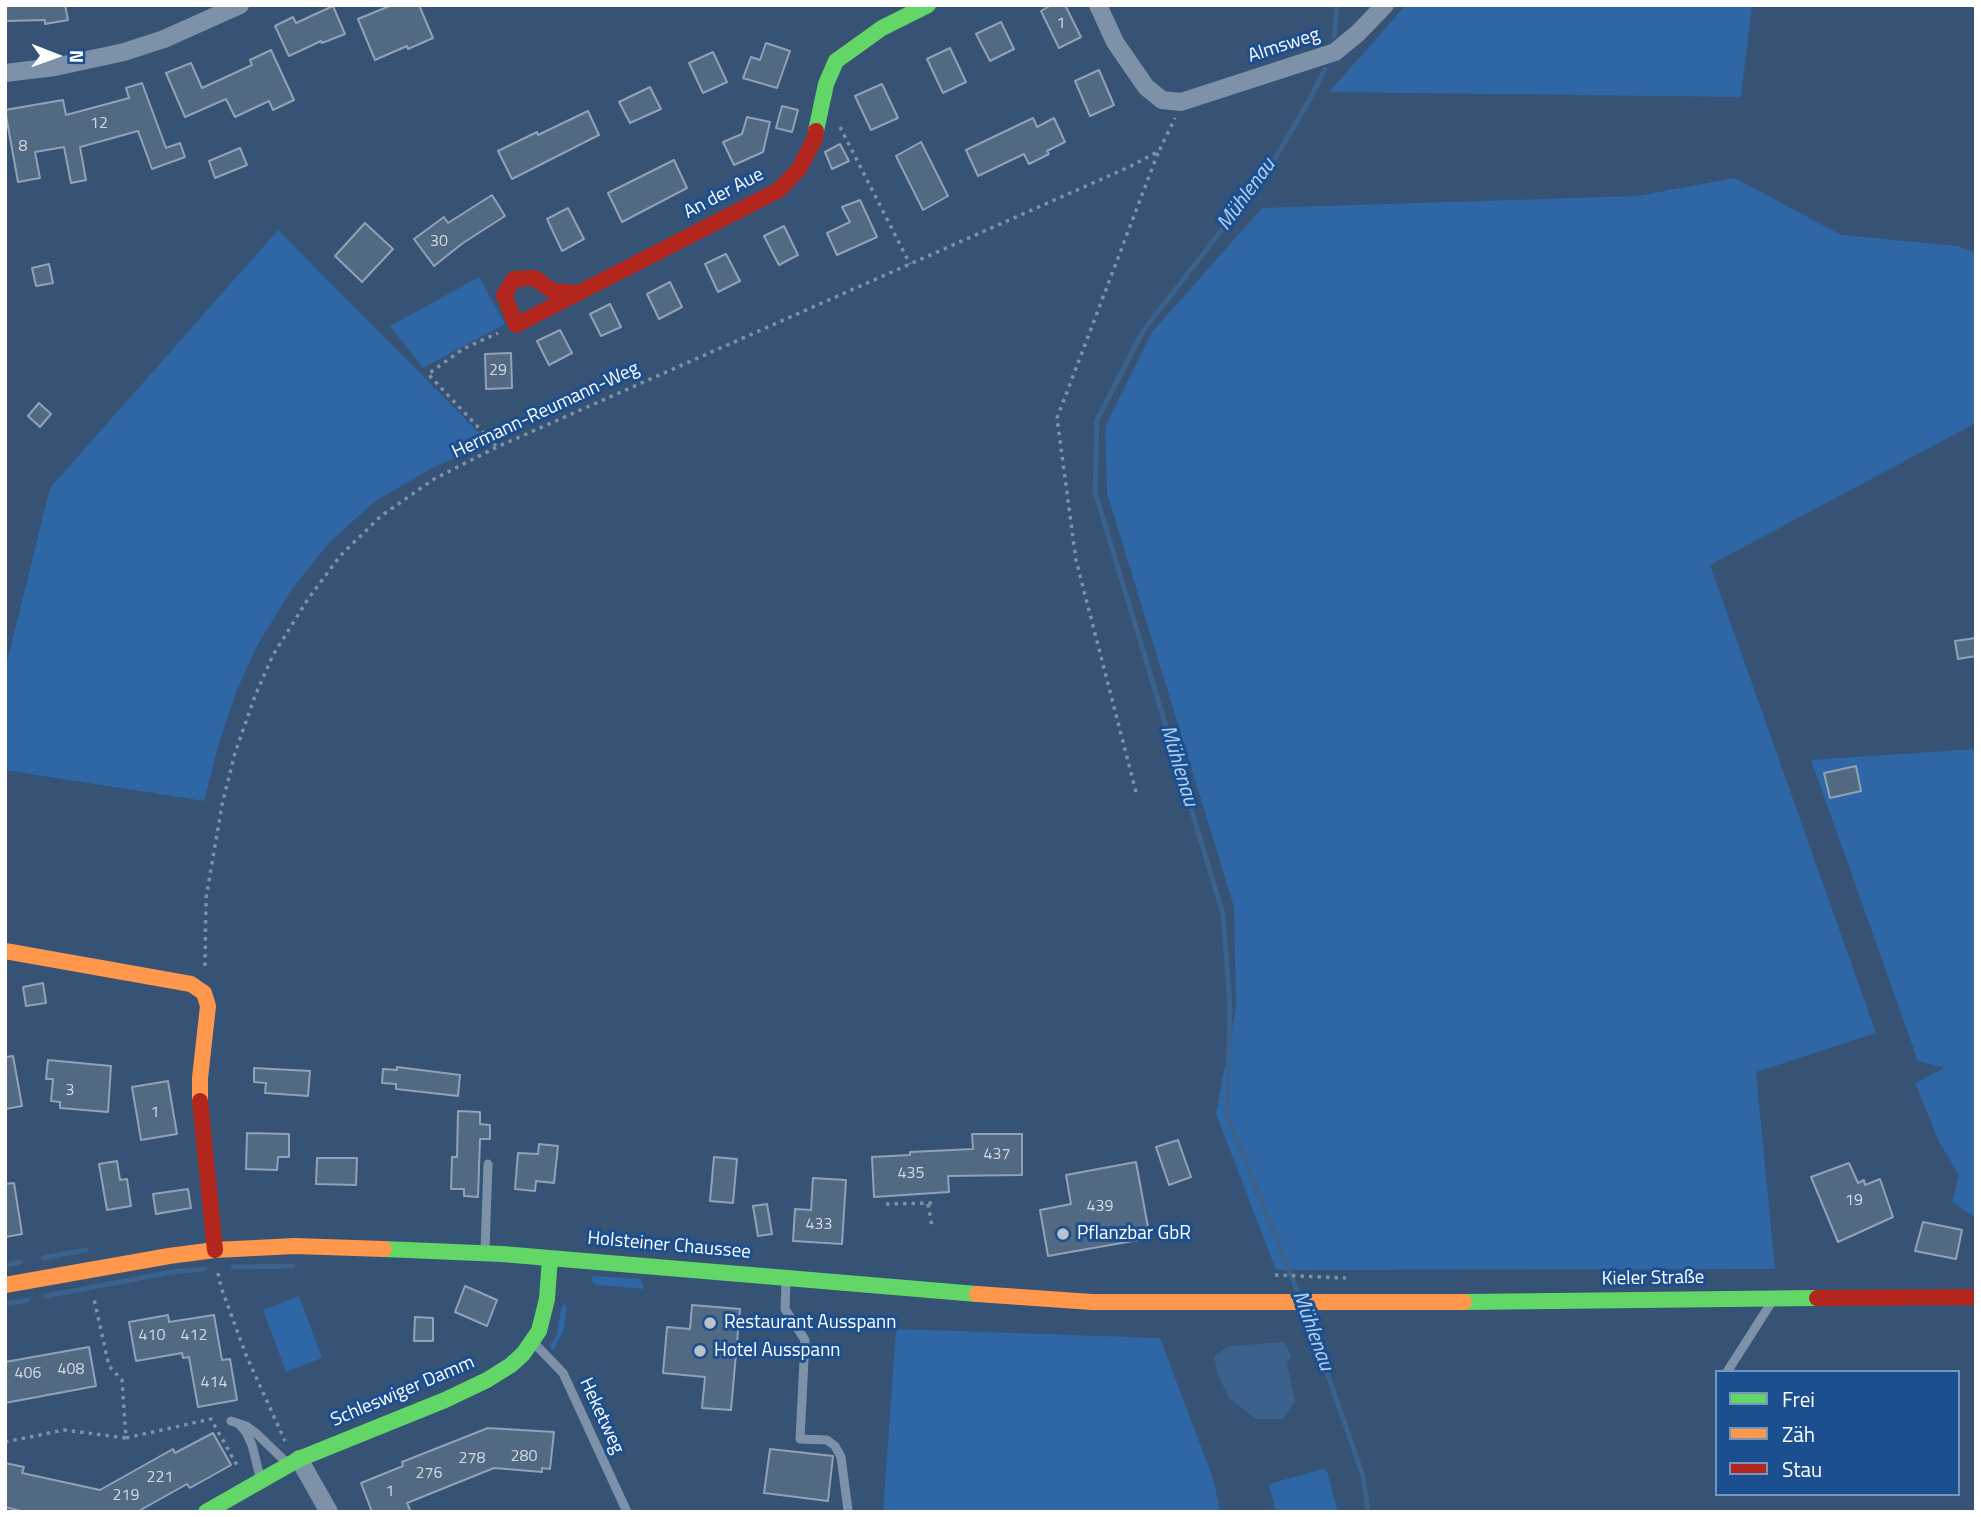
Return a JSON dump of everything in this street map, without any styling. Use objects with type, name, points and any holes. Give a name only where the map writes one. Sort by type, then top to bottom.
[{"type":"main road","name":"An der Aue","points":[[516,325],[779,190],[799,169],[815,138],[826,84],[836,61],[882,28],[928,5]]},
{"type":"main road","points":[[516,325],[504,295],[514,279],[535,278],[552,291],[576,293]]},
{"type":"main road","points":[[5,951],[191,984],[204,993],[208,1006],[200,1078],[200,1108],[215,1250]]},
{"type":"main road","name":"Holsteiner Chaussee","points":[[5,1285],[169,1256],[215,1250],[295,1246],[485,1253],[1092,1302],[1332,1303]]},
{"type":"main road","name":"Schleswiger Damm","points":[[206,1512],[260,1479],[291,1456],[445,1400],[511,1365],[533,1342],[539,1331],[544,1312],[550,1258]]},
{"type":"main road","name":"Kieler Straße","points":[[1332,1303],[1976,1297]]},
{"type":"street","points":[[5,73],[55,67],[124,52],[164,39],[240,5]]},
{"type":"street","points":[[1098,5],[1115,42],[1146,87],[1162,100],[1181,103]]},
{"type":"street","name":"Almsweg","points":[[1181,103],[1335,52],[1385,5]]},
{"type":"street","points":[[291,1456],[329,1512]]},
{"type":"lane","points":[[485,1253],[488,1164]]},
{"type":"lane","points":[[787,1277],[785,1309],[805,1340],[800,1438],[827,1440],[835,1446],[841,1457],[848,1510]]},
{"type":"lane","points":[[1728,1370],[1774,1299]]},
{"type":"lane","name":"Heketweg","points":[[533,1342],[563,1373],[627,1512]]},
{"type":"lane","points":[[260,1479],[252,1445],[246,1432],[235,1423],[246,1426],[291,1456]]},
{"type":"path","points":[[822,103],[835,119],[910,264]]},
{"type":"path","points":[[1136,792],[1076,560],[1057,418],[1159,151],[1181,103]]},
{"type":"path","name":"Hermann-Reumann-Weg","points":[[204,993],[206,898],[222,805],[255,696],[273,655],[308,599],[340,556],[382,516],[434,479],[497,447],[1129,167],[1159,151]]},
{"type":"path","points":[[497,447],[428,374],[463,349],[516,325]]},
{"type":"path","points":[[886,1204],[934,1203]]},
{"type":"path","points":[[928,1204],[932,1226]]},
{"type":"path","points":[[215,1250],[221,1287],[229,1310],[291,1456]]},
{"type":"path","points":[[1275,1275],[1311,1276]]},
{"type":"path","points":[[94,1299],[109,1366],[122,1380],[126,1438]]},
{"type":"path","points":[[5,1442],[64,1430],[126,1438],[211,1419],[240,1469]]},
{"type":"shaded area","points":[[1406,5],[1752,5],[1741,97],[1329,92]]},
{"type":"shaded area","points":[[1735,178],[1841,235],[1958,246],[1976,253],[1976,423],[1710,565],[1876,1033],[1756,1072],[1775,1269],[1276,1270],[1216,1114],[1236,1007],[1234,907],[1107,493],[1105,427],[1152,332],[1262,208],[1637,196]]},
{"type":"shaded area","points":[[278,230],[489,443],[434,467],[374,502],[328,544],[292,589],[258,644],[237,690],[218,746],[204,801],[5,770],[5,669],[50,488]]},
{"type":"shaded area","points":[[479,277],[505,324],[423,368],[390,326]]},
{"type":"shaded area","points":[[1976,749],[1976,1218],[1952,1202],[1959,1175],[1939,1142],[1915,1083],[1944,1068],[1918,1061],[1811,760]]},
{"type":"shaded area","points":[[592,1276],[641,1279],[644,1289],[596,1285]]},
{"type":"shaded area","points":[[299,1296],[322,1358],[286,1372],[263,1310]]},
{"type":"shaded area","points":[[564,1304],[567,1306],[564,1329],[553,1351],[550,1346],[557,1334]]},
{"type":"shaded area","points":[[896,1329],[1160,1338],[1214,1481],[1220,1512],[883,1512]]},
{"type":"shaded area","points":[[1285,1342],[1291,1356],[1287,1363],[1295,1401],[1283,1419],[1256,1419],[1229,1398],[1217,1373],[1214,1356],[1229,1346]]},
{"type":"shaded area","points":[[1326,1468],[1338,1512],[1276,1512],[1269,1484]]},
{"type":"building","points":[[5,5],[65,5],[68,20],[45,24],[45,20],[5,21]]},
{"type":"building","points":[[392,5],[419,5],[433,38],[375,60],[358,19]]},
{"type":"building","points":[[1051,5],[1065,5],[1081,37],[1059,48],[1041,11]]},
{"type":"building","points":[[333,6],[345,34],[322,43],[321,41],[289,56],[275,26],[293,17],[296,23]]},
{"type":"building","points":[[1001,22],[1014,49],[990,61],[976,34]]},
{"type":"building","points":[[766,43],[790,51],[777,88],[743,78],[751,57],[760,60]]},
{"type":"building","points":[[950,48],[966,82],[943,93],[927,59]]},
{"type":"building","points":[[271,50],[294,100],[273,110],[269,101],[235,117],[226,99],[185,117],[166,73],[191,63],[202,88],[252,65],[250,60]]},
{"type":"building","points":[[713,52],[727,82],[703,93],[689,63]]},
{"type":"building","points":[[1099,70],[1114,105],[1090,116],[1075,81]]},
{"type":"building","points":[[142,83],[166,148],[180,143],[185,157],[152,169],[138,131],[80,147],[86,180],[71,183],[64,147],[35,152],[40,178],[18,182],[5,110],[63,100],[66,115],[129,98],[126,88]]},
{"type":"building","points":[[882,84],[898,118],[871,130],[855,96]]},
{"type":"building","points":[[650,87],[661,109],[630,123],[619,102]]},
{"type":"building","points":[[782,106],[798,110],[792,132],[776,128]]},
{"type":"building","points":[[588,111],[599,135],[512,179],[498,151]]},
{"type":"building","points":[[747,117],[770,122],[763,152],[734,165],[723,142],[742,134]]},
{"type":"building","points":[[1033,118],[1037,127],[1054,118],[1065,142],[1029,164],[1024,154],[978,176],[966,150]]},
{"type":"building","points":[[921,142],[948,196],[923,210],[896,156]]},
{"type":"building","points":[[840,144],[849,161],[832,169],[825,152]]},
{"type":"building","points":[[240,148],[247,165],[215,178],[209,161]]},
{"type":"building","points":[[674,160],[687,188],[622,222],[608,193]]},
{"type":"building","points":[[492,195],[505,216],[463,243],[434,266],[414,239],[444,217],[448,223]]},
{"type":"building","points":[[860,200],[877,237],[837,255],[827,233],[850,222],[842,207]]},
{"type":"building","points":[[568,208],[584,239],[562,251],[547,219]]},
{"type":"building","points":[[365,223],[393,249],[362,282],[335,256]]},
{"type":"building","points":[[784,226],[798,255],[779,265],[764,236]]},
{"type":"building","points":[[726,254],[740,281],[718,292],[705,264]]},
{"type":"building","points":[[49,264],[53,283],[36,286],[32,268]]},
{"type":"building","points":[[670,282],[682,307],[659,319],[647,294]]},
{"type":"building","points":[[610,304],[621,327],[601,336],[590,314]]},
{"type":"building","points":[[560,330],[572,353],[549,365],[537,341]]},
{"type":"building","points":[[511,353],[512,388],[486,389],[485,354]]},
{"type":"building","points":[[39,403],[51,414],[40,427],[28,416]]},
{"type":"building","points":[[1976,638],[1976,656],[1958,659],[1955,641]]},
{"type":"building","points":[[1856,766],[1861,791],[1830,798],[1824,773]]},
{"type":"building","points":[[43,983],[46,1003],[26,1006],[23,987]]},
{"type":"building","points":[[13,1056],[22,1106],[5,1109],[5,1057]]},
{"type":"building","points":[[48,1060],[111,1066],[108,1112],[60,1108],[60,1102],[51,1101],[53,1079],[46,1079]]},
{"type":"building","points":[[397,1067],[460,1075],[458,1096],[396,1089],[396,1084],[382,1083],[383,1069],[397,1070]]},
{"type":"building","points":[[254,1068],[310,1071],[308,1096],[265,1093],[266,1083],[254,1082]]},
{"type":"building","points":[[168,1081],[177,1134],[141,1140],[132,1087]]},
{"type":"building","points":[[458,1111],[480,1112],[480,1124],[490,1125],[490,1139],[480,1139],[478,1197],[464,1196],[464,1189],[451,1189],[452,1157],[457,1157]]},
{"type":"building","points":[[247,1133],[289,1134],[289,1157],[278,1157],[277,1170],[246,1169]]},
{"type":"building","points":[[972,1134],[1022,1134],[1022,1175],[948,1176],[949,1192],[874,1197],[872,1157],[973,1149]]},
{"type":"building","points":[[1178,1140],[1191,1177],[1169,1185],[1156,1147]]},
{"type":"building","points":[[539,1144],[558,1146],[554,1183],[536,1181],[535,1191],[515,1189],[518,1153],[538,1154]]},
{"type":"building","points":[[714,1157],[737,1159],[733,1203],[710,1201]]},
{"type":"building","points":[[317,1158],[357,1158],[356,1185],[316,1184]]},
{"type":"building","points":[[117,1161],[120,1180],[127,1179],[131,1206],[107,1210],[99,1164]]},
{"type":"building","points":[[1136,1162],[1150,1238],[1048,1256],[1040,1210],[1071,1204],[1066,1175]]},
{"type":"building","points":[[1849,1163],[1858,1183],[1864,1180],[1865,1185],[1880,1179],[1893,1217],[1838,1242],[1811,1177]]},
{"type":"building","points":[[813,1178],[846,1180],[842,1244],[793,1241],[795,1209],[811,1210]]},
{"type":"building","points":[[14,1183],[22,1234],[5,1237],[5,1184]]},
{"type":"building","points":[[188,1189],[191,1208],[156,1214],[153,1194]]},
{"type":"building","points":[[767,1204],[772,1234],[758,1236],[753,1206]]},
{"type":"building","points":[[1923,1222],[1962,1230],[1956,1259],[1915,1251]]},
{"type":"building","points":[[465,1286],[497,1300],[487,1326],[455,1312]]},
{"type":"building","name":"Hotel Ausspann","points":[[692,1305],[740,1309],[731,1410],[702,1408],[705,1377],[663,1373],[667,1327],[690,1329]]},
{"type":"building","points":[[168,1315],[169,1322],[214,1315],[222,1360],[230,1359],[237,1400],[198,1407],[189,1357],[183,1358],[182,1353],[136,1361],[129,1322]]},
{"type":"building","points":[[415,1317],[433,1318],[433,1341],[414,1341]]},
{"type":"building","points":[[89,1347],[96,1386],[5,1403],[5,1362]]},
{"type":"building","points":[[488,1428],[554,1432],[550,1469],[542,1468],[542,1472],[494,1468],[407,1503],[411,1512],[372,1512],[361,1483],[403,1466],[402,1462]]},
{"type":"building","points":[[213,1433],[231,1465],[190,1488],[187,1484],[137,1512],[25,1512],[5,1507],[5,1463],[24,1467],[22,1473],[100,1490],[173,1449],[175,1453]]},
{"type":"building","points":[[770,1449],[833,1456],[828,1501],[764,1493]]},
{"type":"waterway","name":"Mühlenau","points":[[1334,36],[1337,5]]},
{"type":"waterway","name":"Mühlenau","points":[[1298,1293],[1227,1114],[1230,1006],[1223,914],[1095,492],[1097,420],[1143,331],[1267,172],[1325,69]]},
{"type":"waterway","points":[[43,1258],[86,1250]]},
{"type":"waterway","points":[[5,1265],[20,1262]]},
{"type":"waterway","points":[[233,1267],[293,1266]]},
{"type":"waterway","points":[[46,1296],[172,1272],[205,1269]]},
{"type":"waterway","points":[[5,1304],[28,1300]]},
{"type":"waterway","name":"Mühlenau","points":[[1306,1312],[1363,1476],[1368,1512]]},
{"type":"traffic: fast","points":[[816,131],[826,84],[836,61],[882,28],[928,5]]},
{"type":"traffic: fast","points":[[384,1249],[502,1254],[977,1294]]},
{"type":"traffic: fast","points":[[206,1512],[299,1459],[445,1400],[511,1365],[523,1354],[539,1331],[547,1299],[550,1258]]},
{"type":"traffic: fast","points":[[1464,1302],[1817,1298]]},
{"type":"traffic: slow","points":[[5,951],[191,984],[204,993],[208,1006],[200,1101]]},
{"type":"traffic: slow","points":[[5,1285],[215,1250],[295,1246],[384,1249]]},
{"type":"traffic: slow","points":[[977,1294],[1092,1302],[1464,1302]]},
{"type":"traffic: jam","points":[[576,293],[552,291],[535,278],[514,279],[504,295],[516,325],[779,190],[799,169],[816,131]]},
{"type":"traffic: jam","points":[[200,1101],[215,1250]]},
{"type":"traffic: jam","points":[[1817,1298],[1976,1297]]},
{"type":"place","name":"Pflanzbar GbR","points":[[1063,1234]]},
{"type":"place","name":"Restaurant Ausspann","points":[[710,1323]]},
{"type":"place","name":"Hotel Ausspann","points":[[700,1351]]}]
